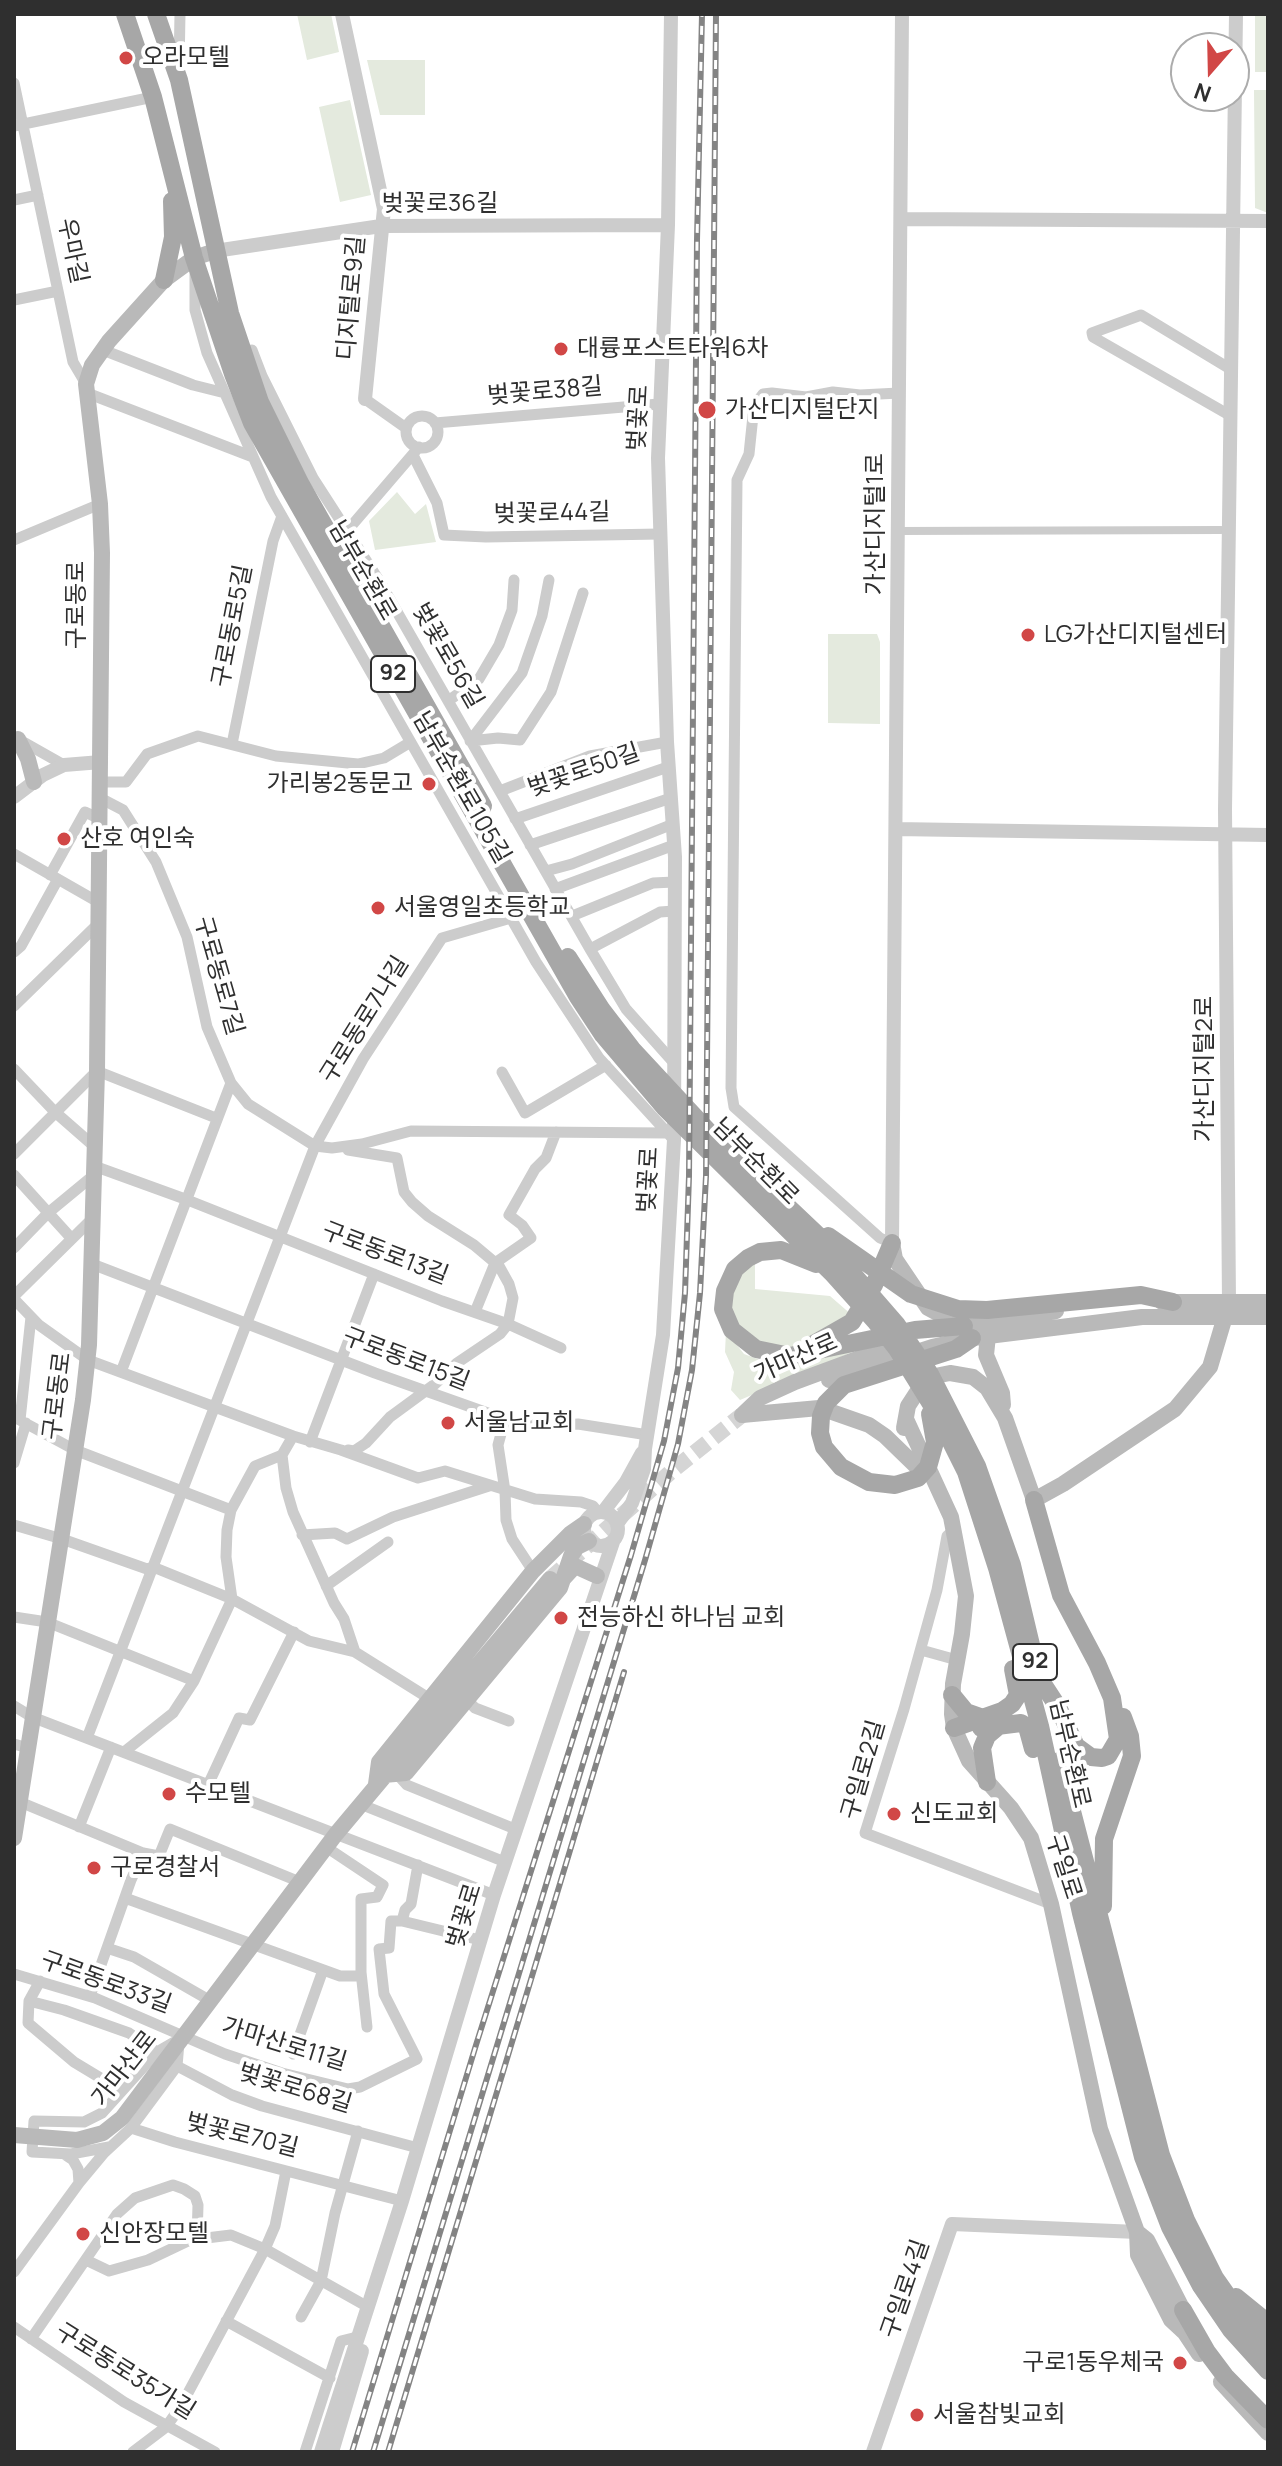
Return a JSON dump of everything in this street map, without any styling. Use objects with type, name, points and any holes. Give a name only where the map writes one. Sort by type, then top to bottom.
[{"type":"main road","name":"남부순환로","points":[[125,14],[153,97],[194,258],[252,423],[578,997],[631,1070],[664,1107],[832,1273],[875,1321],[977,1466],[1012,1565],[1161,2155],[1186,2220],[1215,2278],[1268,2348]]},
{"type":"main road","name":"남부순환로","points":[[156,14],[179,80],[215,251],[246,365],[260,402],[300,483],[570,961],[632,1049],[710,1133],[799,1216],[897,1325],[930,1374],[938,1411],[966,1472],[997,1568],[1040,1726],[1062,1830],[1143,2157],[1170,2227],[1201,2286],[1231,2330],[1268,2371]]},
{"type":"main road","points":[[164,280],[173,237],[169,158]]},
{"type":"main road","points":[[86,388],[92,365],[164,280],[194,258],[215,251]]},
{"type":"main road","name":"구로동로","points":[[14,1838],[20,1802],[21,1746],[32,1717],[88,1360],[97,1071],[101,762],[100,504],[86,388]]},
{"type":"main road","points":[[16,738],[28,759],[34,782]]},
{"type":"main road","points":[[799,1216],[911,1294],[958,1309],[987,1310],[1141,1295],[1173,1302]]},
{"type":"main road","points":[[892,1243],[895,1259],[928,1308],[975,1331],[1002,1393],[1005,1418]]},
{"type":"main road","points":[[790,1356],[823,1341],[852,1322],[874,1285],[892,1243]]},
{"type":"main road","points":[[832,1273],[792,1252],[760,1252],[748,1258],[731,1275],[723,1300],[725,1317],[732,1330],[747,1344],[763,1352],[790,1356],[915,1330],[975,1331]]},
{"type":"main road","name":"가마산로","points":[[918,1468],[869,1425],[824,1410],[742,1415],[760,1398],[873,1352],[1094,1305],[1173,1302],[1227,1310]]},
{"type":"main road","name":"가마산로","points":[[975,1331],[1268,1306]]},
{"type":"main road","points":[[1034,1500],[1175,1409],[1210,1367],[1227,1310]]},
{"type":"main road","points":[[938,1411],[934,1448],[928,1467],[918,1478],[904,1484],[887,1486],[858,1477],[841,1467],[829,1454],[820,1433],[826,1403],[844,1385],[956,1349],[975,1331]]},
{"type":"main road","points":[[953,1531],[918,1468],[903,1426],[911,1400],[921,1386],[950,1373],[981,1382],[1005,1418],[1034,1500],[1061,1595],[1126,1722],[1130,1736],[1132,1756],[1104,1839],[1102,1924]]},
{"type":"main road","points":[[906,1419],[947,1507],[953,1531]]},
{"type":"main road","points":[[584,1524],[534,1570],[379,1762],[386,1778],[406,1773],[467,1700],[557,1582],[577,1547],[591,1543]]},
{"type":"main road","name":"구일로","points":[[953,1531],[966,1596],[952,1695],[954,1728],[969,1761],[1011,1808],[1031,1838],[1051,1904],[1100,2129],[1137,2232],[1138,2255],[1171,2320],[1185,2333],[1227,2389],[1268,2433]]},
{"type":"main road","points":[[534,1570],[546,1563],[552,1564],[559,1569],[557,1582]]},
{"type":"main road","points":[[557,1582],[575,1566],[597,1582]]},
{"type":"main road","points":[[954,1728],[967,1730],[991,1721],[1008,1708],[1018,1695],[996,1605],[997,1568]]},
{"type":"main road","name":"가마산로","points":[[24,2141],[90,2138],[114,2125],[131,2108],[181,2037],[360,1804],[557,1582]]},
{"type":"main road","points":[[1039,1678],[1058,1707],[1076,1746],[1091,1757],[1108,1756],[1116,1746],[1118,1729],[1112,1698]]},
{"type":"main road","points":[[952,1695],[966,1712],[991,1721],[1018,1722],[1027,1727],[1047,1801],[1062,1830]]},
{"type":"main road","points":[[987,1782],[982,1748],[991,1721]]},
{"type":"main road","name":"구일로","points":[[1137,2232],[1147,2240],[1183,2310],[1185,2333]]},
{"type":"main road","points":[[1215,2278],[1268,2323]]},
{"type":"main road","points":[[1183,2310],[1268,2411]]},
{"type":"main road","points":[[1183,2310],[1207,2352],[1245,2398],[1268,2420]]},
{"type":"street","points":[[179,80],[180,14]]},
{"type":"street","name":"디지털로9길","points":[[342,14],[383,200],[365,399]]},
{"type":"street","name":"벚꽃로","points":[[617,1524],[632,1503],[644,1469],[663,1335],[675,1064],[674,845],[667,742],[659,404],[668,225],[671,14]]},
{"type":"street","name":"가산디지털1로","points":[[892,1243],[902,14]]},
{"type":"street","name":"가산디지털2로","points":[[1227,1310],[1227,532],[1236,14]]},
{"type":"street","name":"우마길","points":[[14,83],[18,124],[38,195],[73,362],[86,388]]},
{"type":"street","points":[[18,124],[153,97]]},
{"type":"street","points":[[14,200],[38,195]]},
{"type":"street","points":[[901,219],[1268,221]]},
{"type":"street","name":"벚꽃로36길","points":[[215,251],[381,226],[668,225]]},
{"type":"street","name":"벚꽃로56길","points":[[215,251],[262,376],[313,478],[380,582],[626,1009],[675,1064]]},
{"type":"street","name":"남부순환로105길","points":[[194,258],[195,310],[207,353],[282,516],[536,962],[606,1065],[670,1136]]},
{"type":"street","points":[[14,300],[58,291]]},
{"type":"street","points":[[1231,416],[1093,337],[1092,333],[1141,315],[1232,370]]},
{"type":"street","points":[[103,350],[193,385],[225,393]]},
{"type":"street","points":[[86,388],[253,457]]},
{"type":"street","points":[[892,1243],[880,1238],[734,1107],[731,1088],[737,480],[749,454],[754,406],[763,394],[772,393],[806,397],[833,392],[860,395],[899,393]]},
{"type":"street","points":[[365,399],[406,428],[407,438],[416,451]]},
{"type":"street","name":"벚꽃로38길","points":[[406,428],[418,416],[428,417],[435,423],[659,404]]},
{"type":"street","points":[[347,531],[416,451],[429,446],[436,438],[435,423]]},
{"type":"street","name":"벚꽃로44길","points":[[416,451],[437,503],[444,535],[660,534]]},
{"type":"street","points":[[14,540],[100,504]]},
{"type":"street","name":"구로동로5길","points":[[232,744],[273,541],[282,516]]},
{"type":"street","points":[[898,531],[1221,530]]},
{"type":"street","points":[[448,701],[479,679],[499,645],[512,610],[514,580]]},
{"type":"street","points":[[470,741],[522,673],[542,616],[549,580]]},
{"type":"street","points":[[470,741],[498,738],[520,740],[551,692],[583,593]]},
{"type":"street","points":[[100,790],[126,782],[147,754],[198,736],[276,756],[358,764],[384,758],[409,743]]},
{"type":"street","points":[[16,738],[64,765]]},
{"type":"street","points":[[500,791],[590,756],[667,742]]},
{"type":"street","points":[[14,797],[64,765],[101,762]]},
{"type":"street","name":"벚꽃로50길","points":[[515,819],[668,767]]},
{"type":"street","name":"구로동로7길","points":[[100,790],[123,810],[156,862],[187,937],[207,1027],[231,1083],[248,1104],[315,1146],[332,1148],[362,1144],[411,1131],[670,1136]]},
{"type":"street","points":[[530,845],[671,798]]},
{"type":"street","points":[[15,948],[85,812],[100,819]]},
{"type":"street","points":[[546,871],[673,824]]},
{"type":"street","points":[[896,829],[1268,835]]},
{"type":"street","points":[[555,889],[674,845]]},
{"type":"street","points":[[14,854],[98,902]]},
{"type":"street","points":[[572,916],[653,883],[674,882]]},
{"type":"street","points":[[590,949],[660,912],[674,911]]},
{"type":"street","name":"구로동로7나길","points":[[315,1146],[363,1059],[442,938],[511,918]]},
{"type":"street","points":[[14,1006],[98,924]]},
{"type":"street","points":[[502,1072],[525,1113],[606,1065]]},
{"type":"street","points":[[14,1069],[55,1112],[95,1147]]},
{"type":"street","points":[[14,1154],[97,1071],[216,1118]]},
{"type":"street","points":[[121,1372],[231,1083]]},
{"type":"street","points":[[475,1312],[495,1263],[531,1238],[522,1225],[509,1215],[550,1149],[556,1132]]},
{"type":"street","points":[[87,1738],[315,1146]]},
{"type":"street","points":[[332,1148],[397,1158],[404,1192],[412,1202],[495,1263],[509,1284],[513,1298],[508,1324],[500,1334],[469,1353],[447,1374],[390,1417],[366,1443],[354,1451],[341,1450]]},
{"type":"street","points":[[14,1248],[94,1171]]},
{"type":"street","name":"구로동로13길","points":[[94,1171],[185,1199],[508,1324],[561,1348]]},
{"type":"street","points":[[14,1175],[72,1239]]},
{"type":"street","points":[[93,1218],[14,1298],[31,1317],[88,1360],[293,1436],[418,1478],[445,1471],[535,1499],[581,1502],[593,1506],[612,1516],[618,1533],[613,1542],[601,1546],[591,1543]]},
{"type":"street","name":"구로동로15길","points":[[92,1264],[516,1423],[609,1427],[646,1442]]},
{"type":"street","points":[[310,1442],[374,1274]]},
{"type":"street","points":[[14,1463],[31,1317]]},
{"type":"street","points":[[505,1419],[498,1445],[506,1520],[512,1539],[534,1570]]},
{"type":"street","points":[[20,1420],[75,1450],[231,1510]]},
{"type":"street","points":[[293,1436],[282,1455],[286,1488],[302,1535],[344,1619],[355,1652]]},
{"type":"street","name":"벚꽃로","points":[[601,1512],[626,1482],[646,1442]]},
{"type":"street","points":[[124,1752],[173,1713],[194,1681],[232,1599],[226,1557],[231,1510],[255,1466],[282,1455]]},
{"type":"street","points":[[302,1535],[335,1533],[347,1539],[393,1517],[489,1486]]},
{"type":"street","points":[[597,1582],[596,1551],[584,1533],[584,1524],[592,1514],[601,1512]]},
{"type":"street","points":[[14,1525],[147,1569],[153,1567],[232,1599],[309,1641],[355,1652],[430,1699]]},
{"type":"street","name":"구일로2길","points":[[953,1531],[947,1536],[921,1650],[865,1833],[1051,1904]]},
{"type":"street","points":[[326,1586],[388,1542]]},
{"type":"street","name":"벚꽃로","points":[[321,2452],[402,2201],[515,1829],[613,1542]]},
{"type":"street","points":[[14,1617],[47,1622],[194,1681]]},
{"type":"street","points":[[208,1785],[239,1718],[250,1720],[294,1632]]},
{"type":"street","points":[[921,1650],[957,1660]]},
{"type":"street","points":[[467,1700],[475,1708],[509,1721]]},
{"type":"street","points":[[14,1706],[32,1717],[208,1785],[331,1840],[418,1865],[494,1895]]},
{"type":"street","points":[[79,1827],[111,1747]]},
{"type":"street","points":[[386,1778],[515,1829]]},
{"type":"street","points":[[20,1802],[143,1853],[159,1856],[170,1829],[300,1882]]},
{"type":"street","points":[[360,1804],[505,1862]]},
{"type":"street","points":[[331,1840],[383,1885],[377,1897],[361,1899],[361,1976],[367,2027]]},
{"type":"street","points":[[90,1996],[143,1853]]},
{"type":"street","points":[[418,1865],[411,1904],[405,1910],[402,1921],[480,1940]]},
{"type":"street","points":[[125,1898],[340,1976],[361,1976]]},
{"type":"street","name":"가마산로11길","points":[[181,2037],[282,2073],[348,2089],[360,2087],[417,2059],[384,1994],[379,1949],[389,1948],[391,1921],[402,1921]]},
{"type":"street","points":[[107,1948],[134,1957],[209,2000]]},
{"type":"street","points":[[293,2054],[323,1970]]},
{"type":"street","name":"구로동로33길","points":[[14,1974],[90,1996],[181,2037]]},
{"type":"street","points":[[40,1981],[29,2001],[28,2023],[33,2030],[74,2062],[122,2091]]},
{"type":"street","points":[[29,2001],[129,2033],[157,2052]]},
{"type":"street","points":[[79,2183],[78,2169],[73,2160],[24,2141],[34,2121],[84,2122],[102,2113],[157,2052],[181,2037]]},
{"type":"street","points":[[14,2272],[79,2183],[131,2128],[177,2066],[181,2037]]},
{"type":"street","name":"벚꽃로68길","points":[[177,2066],[255,2104],[418,2148]]},
{"type":"street","name":"벚꽃로70길","points":[[131,2128],[402,2201]]},
{"type":"street","name":"벚꽃로68길","points":[[342,2185],[358,2131]]},
{"type":"street","points":[[63,2154],[110,2147]]},
{"type":"street","points":[[133,2452],[166,2427],[181,2406],[265,2249],[275,2226],[286,2171]]},
{"type":"street","points":[[31,2339],[126,2205],[144,2193],[173,2185],[195,2196],[198,2205],[197,2239]]},
{"type":"street","points":[[301,2317],[321,2281],[342,2185]]},
{"type":"street","name":"구일로4길","points":[[873,2452],[952,2224],[1137,2232]]},
{"type":"street","points":[[86,2260],[109,2271],[148,2260],[197,2239],[231,2235],[265,2249],[368,2307]]},
{"type":"street","name":"벚꽃로","points":[[332,2452],[366,2338],[368,2307]]},
{"type":"street","points":[[226,2321],[330,2378]]},
{"type":"street","name":"구로동로35가길","points":[[14,2327],[124,2402],[215,2452]]},
{"type":"street","points":[[305,2452],[342,2340],[357,2337]]},
{"type":"shaded area","points":[[297,14],[331,14],[339,52],[307,60]]},
{"type":"shaded area","points":[[1255,14],[1268,14],[1268,72],[1255,72]]},
{"type":"shaded area","points":[[367,60],[425,60],[425,115],[380,115]]},
{"type":"shaded area","points":[[1254,90],[1268,90],[1268,213],[1255,208]]},
{"type":"shaded area","points":[[350,100],[371,195],[340,202],[319,107]]},
{"type":"shaded area","points":[[397,492],[415,514],[426,504],[436,542],[375,550],[369,521]]},
{"type":"shaded area","points":[[828,634],[877,634],[880,642],[880,724],[828,723]]},
{"type":"shaded area","points":[[755,1261],[755,1289],[830,1296],[853,1316],[848,1323],[794,1348],[769,1349],[734,1322],[730,1313],[735,1279]]},
{"type":"shaded area","points":[[726,1331],[744,1354],[763,1361],[792,1363],[862,1348],[740,1400],[731,1390],[734,1372],[725,1352]]},
{"type":"tunnel","points":[[550,1579],[673,1470],[742,1415]]},
{"type":"railway","points":[[352,2452],[476,2045],[631,1555],[664,1441],[678,1368],[685,1293],[689,1176],[697,240],[702,14]]},
{"type":"railway","points":[[373,2452],[645,1560],[678,1444],[692,1370],[700,1293],[706,1176],[716,14]]},
{"type":"railway","points":[[388,2452],[624,1672]]},
{"type":"place","name":"오라모텔","points":[[126,58]]},
{"type":"place","name":"대륭포스트타워6차","points":[[561,349]]},
{"type":"place","name":"가산디지털단지","points":[[707,410]]},
{"type":"place","name":"LG가산디지털센터","points":[[1028,635]]},
{"type":"place","name":"가리봉2동문고","points":[[429,784]]},
{"type":"place","name":"산호 여인숙","points":[[64,839]]},
{"type":"place","name":"서울영일초등학교","points":[[378,908]]},
{"type":"place","name":"서울남교회","points":[[448,1423]]},
{"type":"place","name":"전능하신 하나님 교회","points":[[561,1618]]},
{"type":"place","name":"수모텔","points":[[169,1794]]},
{"type":"place","name":"신도교회","points":[[894,1814]]},
{"type":"place","name":"구로경찰서","points":[[94,1868]]},
{"type":"place","name":"신안장모텔","points":[[83,2234]]},
{"type":"place","name":"구로1동우체국","points":[[1180,2363]]},
{"type":"place","name":"서울참빛교회","points":[[917,2415]]}]
